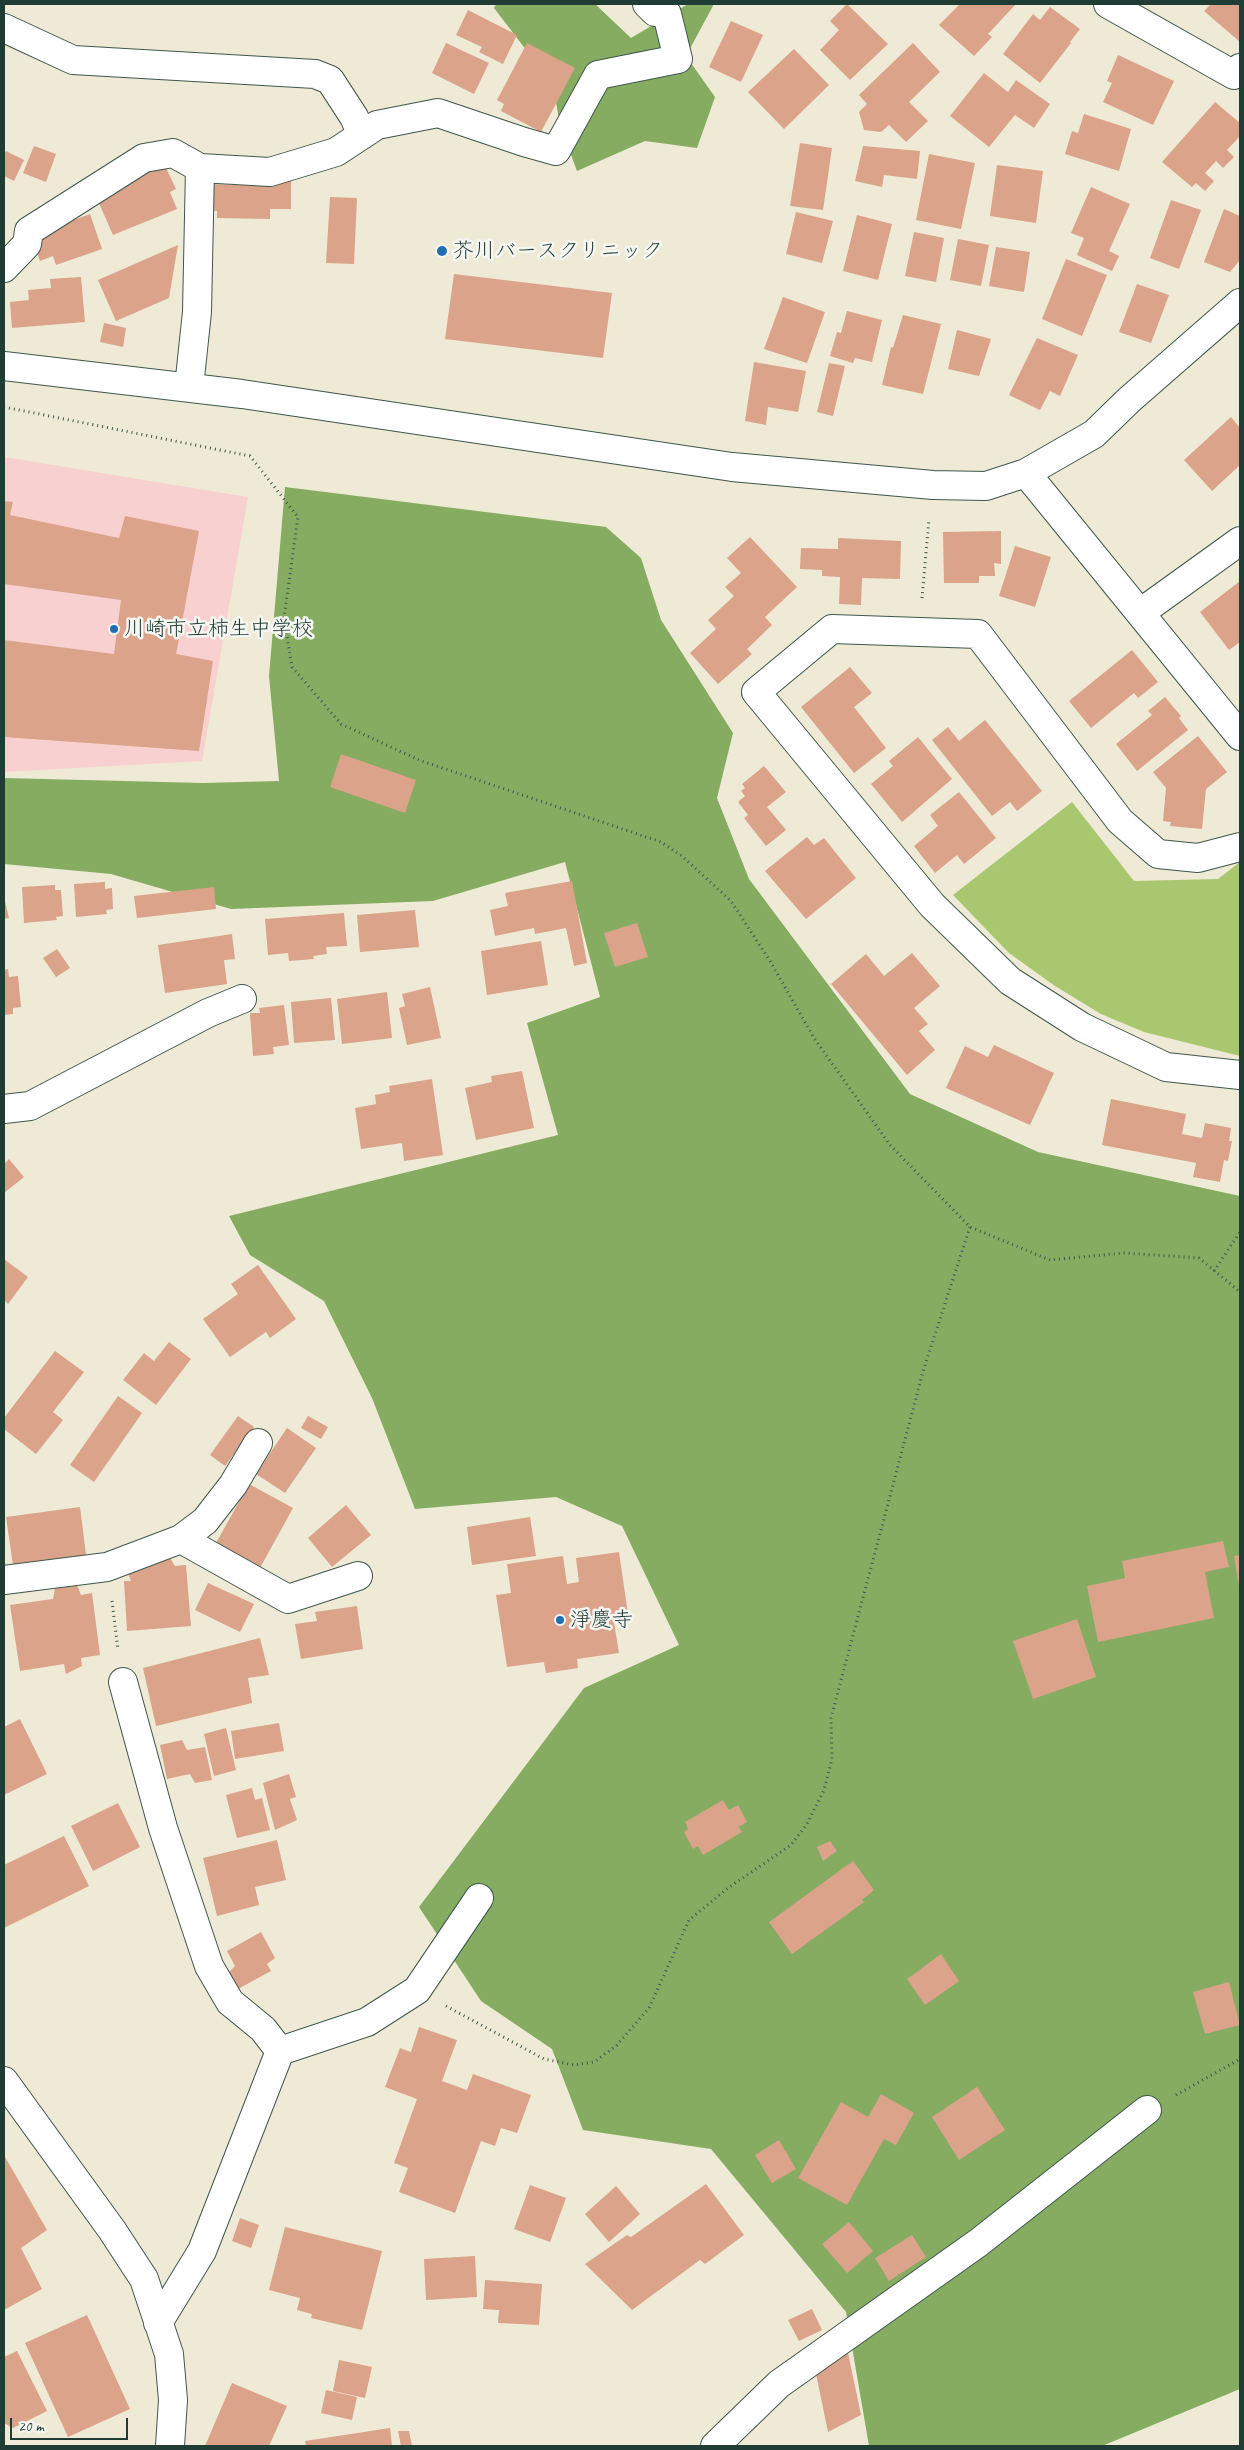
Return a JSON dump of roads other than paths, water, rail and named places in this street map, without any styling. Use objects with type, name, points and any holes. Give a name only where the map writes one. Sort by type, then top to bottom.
[{"type":"street","points":[[4,268],[27,244],[29,231],[144,158],[173,153],[200,168],[270,172],[336,152],[377,125],[438,113],[556,151],[598,76],[678,59],[667,14],[655,12],[647,4]]},
{"type":"street","points":[[1108,4],[1234,75],[1240,68]]},
{"type":"street","points":[[4,28],[73,60],[315,74],[330,80],[354,117],[362,135]]},
{"type":"street","points":[[189,387],[197,312],[200,168]]},
{"type":"street","points":[[4,366],[189,387],[732,467],[941,485],[986,486],[1026,473],[1094,434],[1129,400],[1240,303]]},
{"type":"street","points":[[1026,473],[1240,736]]},
{"type":"street","points":[[1140,613],[1240,541]]},
{"type":"street","points":[[1240,847],[1198,858],[1158,854],[1120,821],[978,634],[832,629],[756,692],[932,905],[1010,981],[1082,1027],[1166,1067],[1240,1075]]},
{"type":"street","points":[[4,1109],[30,1106],[208,1013],[242,999]]},
{"type":"street","points":[[4,1580],[107,1567],[181,1539],[205,1521],[233,1485],[258,1443]]},
{"type":"street","points":[[181,1539],[288,1599],[358,1576]]},
{"type":"street","points":[[123,1682],[162,1828],[210,1966],[230,2002],[263,2029],[280,2050]]},
{"type":"street","points":[[280,2050],[367,2022],[417,1990],[480,1898]]},
{"type":"street","points":[[158,2323],[202,2251],[280,2050]]},
{"type":"street","points":[[4,2082],[112,2230],[144,2279],[168,2354],[173,2400],[170,2446]]},
{"type":"street","points":[[715,2446],[779,2384],[978,2243],[1147,2110]]},
{"type":"place","name":"芥川バースクリニック","points":[[442,251]]},
{"type":"place","name":"川崎市立柿生中学校","points":[[114,629]]},
{"type":"place","name":"淨慶寺","points":[[560,1620]]}]
